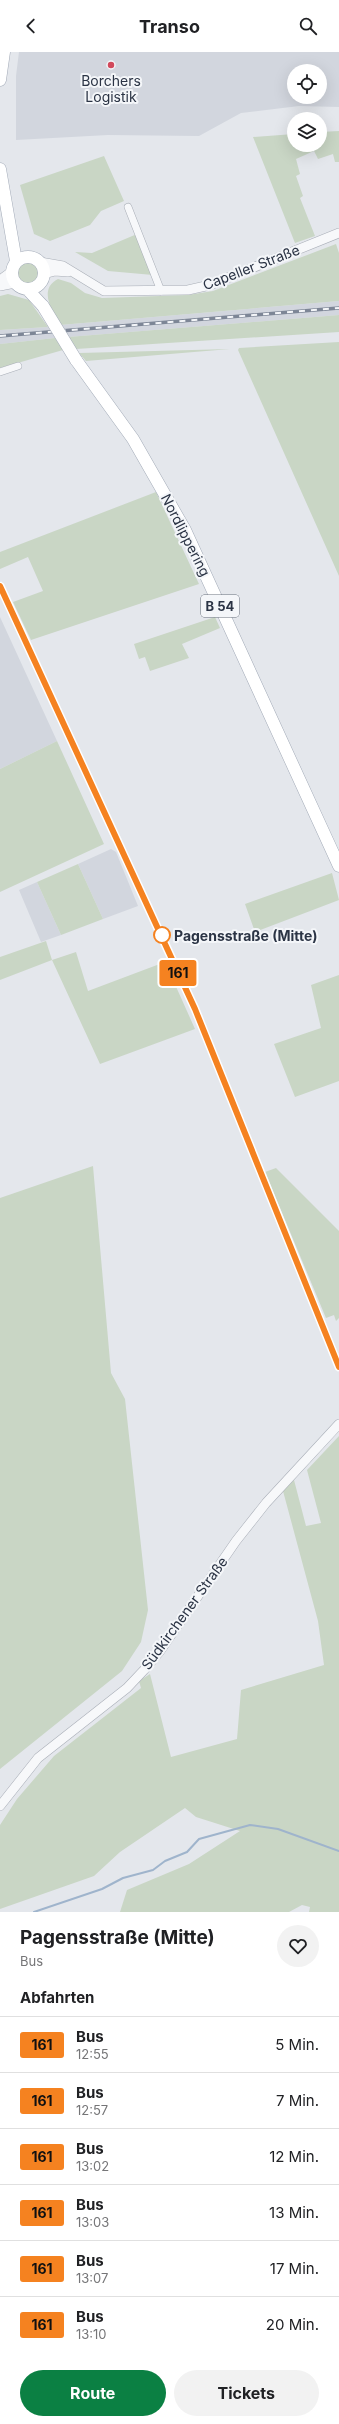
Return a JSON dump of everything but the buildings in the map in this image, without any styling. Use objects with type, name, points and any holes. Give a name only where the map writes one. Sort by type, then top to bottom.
[{"type":"main road","points":[[0,80],[4,52]]},
{"type":"main road","points":[[0,170],[17,268],[41,274],[28,290]]},
{"type":"main road","name":"Nordlippering","points":[[17,268],[18,287],[28,290],[43,306],[76,360],[134,439],[179,518],[339,866]]},
{"type":"main road","name":"Nordlippering","points":[[41,274],[43,306]]},
{"type":"street","points":[[128,207],[161,291]]},
{"type":"street","name":"Capeller Straße","points":[[41,274],[60,271],[78,276],[104,291],[188,290],[210,285],[339,233]]},
{"type":"street","points":[[0,280],[17,268]]},
{"type":"street","points":[[0,286],[17,268]]},
{"type":"street","points":[[0,372],[18,366]]},
{"type":"street","points":[[0,586],[195,1009],[339,1367]]},
{"type":"street","name":"Südkirchener Straße","points":[[0,1806],[38,1758],[127,1688],[144,1670],[160,1651],[236,1541],[266,1503],[339,1424]]},
{"type":"shaded area","points":[[19,52],[339,52],[339,107],[299,106],[241,113],[199,136],[108,135],[16,140],[16,76]]},
{"type":"shaded area","points":[[339,301],[339,315],[68,337],[60,325]]},
{"type":"shaded area","points":[[48,327],[55,338],[0,344],[0,330]]},
{"type":"shaded area","points":[[0,617],[57,741],[0,769]]},
{"type":"shaded area","points":[[111,849],[116,852],[138,906],[103,919],[78,864]]},
{"type":"shaded area","points":[[37,882],[61,935],[41,942],[19,890]]},
{"type":"green space","points":[[339,131],[339,162],[335,162],[333,154],[318,159],[314,152],[327,152],[327,132]]},
{"type":"green space","points":[[287,135],[287,152],[312,152],[296,159],[300,174],[296,176],[303,196],[300,198],[315,236],[295,243],[253,137]]},
{"type":"green space","points":[[104,156],[124,201],[101,211],[90,225],[50,241],[34,234],[20,185]]},
{"type":"green space","points":[[137,234],[153,275],[108,271],[75,252],[92,253]]},
{"type":"green space","points":[[336,244],[339,253],[339,301],[60,325],[48,300],[49,288],[52,283],[58,279],[71,283],[85,293],[102,298],[188,295],[213,291]]},
{"type":"green space","points":[[27,261],[36,265],[40,274],[36,283],[27,287],[18,283],[14,274],[18,265]]},
{"type":"green space","points":[[8,294],[29,300],[48,327],[0,330],[0,296]]},
{"type":"green space","points":[[339,315],[339,332],[76,349],[68,337]]},
{"type":"green space","points":[[55,338],[63,350],[0,368],[0,344]]},
{"type":"green space","points":[[339,342],[339,576],[238,350],[239,348]]},
{"type":"green space","points":[[230,349],[86,361],[79,353]]},
{"type":"green space","points":[[156,492],[199,584],[31,640],[13,602],[43,591],[28,557],[0,569],[0,552]]},
{"type":"green space","points":[[215,617],[220,628],[182,644],[189,658],[150,671],[145,657],[139,659],[134,644]]},
{"type":"green space","points":[[57,741],[104,844],[0,892],[0,769]]},
{"type":"green space","points":[[78,864],[103,919],[61,935],[37,882]]},
{"type":"green space","points":[[332,873],[339,900],[255,932],[245,904]]},
{"type":"green space","points":[[46,941],[52,960],[0,980],[0,957]]},
{"type":"green space","points":[[76,952],[88,991],[165,962],[195,1029],[100,1064],[52,960]]},
{"type":"green space","points":[[339,975],[339,1081],[295,1097],[274,1044],[321,1028],[311,985]]},
{"type":"green space","points":[[93,1166],[111,1373],[125,1399],[148,1610],[141,1642],[122,1671],[0,1769],[0,1198]]},
{"type":"green space","points":[[276,1168],[339,1231],[339,1318],[336,1321],[334,1315],[326,1318],[265,1172]]},
{"type":"green space","points":[[339,1436],[339,1912],[309,1912],[310,1907],[302,1905],[289,1912],[120,1912],[127,1890],[189,1864],[240,1831],[196,1817],[185,1808],[120,1852],[94,1876],[0,1909],[0,1825],[17,1799],[54,1756],[141,1688],[139,1681],[150,1674],[171,1757],[237,1739],[241,1690],[324,1665],[318,1621],[283,1491],[294,1480],[306,1526],[321,1523],[307,1470]]},
{"type":"waterway","points":[[34,1912],[102,1889],[123,1878],[153,1870],[165,1861],[187,1852],[199,1839],[250,1825],[278,1829],[339,1851]]},
{"type":"railway","points":[[0,336],[339,308]]},
{"type":"bus line","name":"161","points":[[0,586],[195,1009],[339,1367]]},
{"type":"place","name":"Borchers Logistik","points":[[111,65]]},
{"type":"place","name":"Pagensstraße (Mitte)","points":[[162,935]]}]
